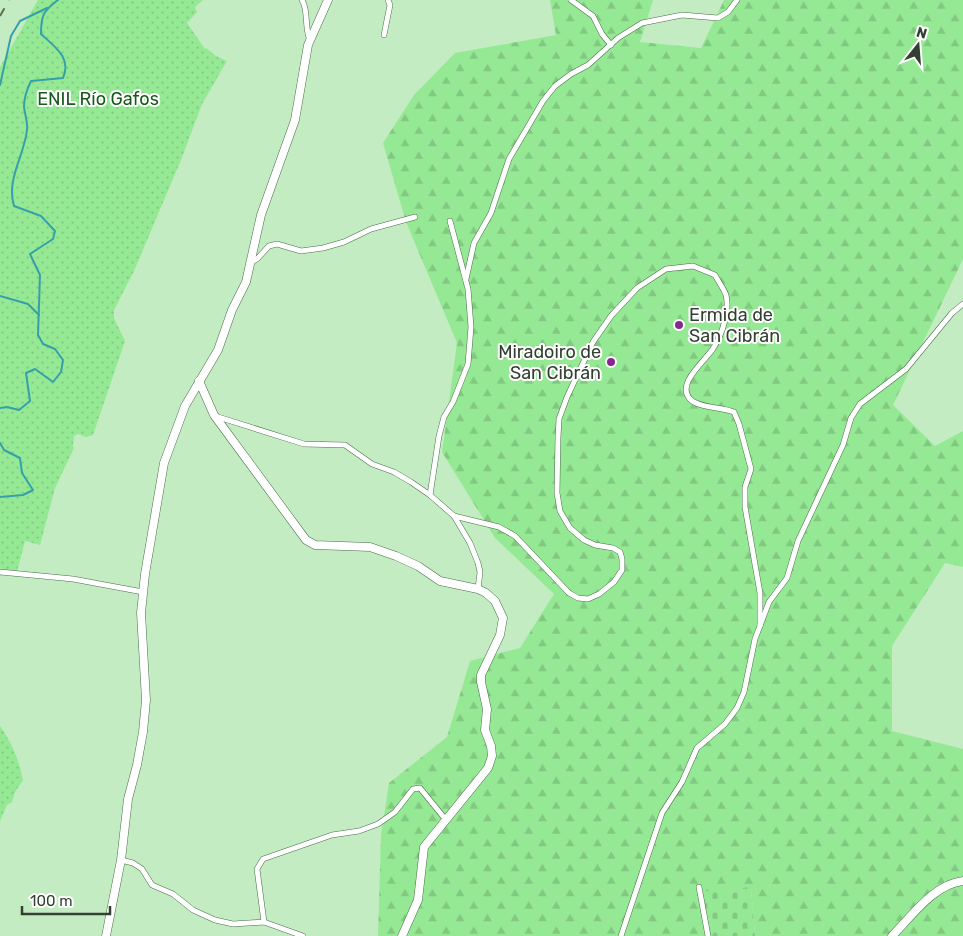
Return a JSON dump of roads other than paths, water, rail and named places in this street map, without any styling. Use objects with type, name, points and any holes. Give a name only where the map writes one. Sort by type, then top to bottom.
[{"type":"street","points":[[302,0],[305,6],[306,32],[310,40]]},
{"type":"street","points":[[106,936],[121,860],[128,800],[143,732],[146,700],[141,613],[164,463],[185,406],[218,350],[232,310],[246,282],[263,207],[296,114],[304,62],[310,40],[328,0]]},
{"type":"street","points":[[384,35],[390,5],[388,0]]},
{"type":"street","points":[[571,0],[593,16],[602,34],[611,45]]},
{"type":"street","points":[[466,279],[474,243],[491,213],[509,158],[543,101],[555,86],[595,60],[635,27],[650,21],[682,15],[718,18],[728,12],[737,0]]},
{"type":"street","points":[[250,264],[269,246],[277,244],[301,251],[324,248],[344,242],[371,229],[415,217]]},
{"type":"street","points":[[430,495],[439,436],[444,417],[453,402],[468,364],[471,327],[468,289],[450,221]]},
{"type":"street","points":[[454,516],[498,527],[515,536],[569,593],[578,598],[588,599],[599,594],[614,582],[622,570],[620,552],[613,548],[595,545],[584,540],[570,528],[560,511],[557,493],[559,420],[593,342],[612,316],[637,288],[666,269],[693,266],[715,275],[726,296],[725,320],[713,349],[696,367],[686,389],[688,398],[695,403],[724,408],[734,412],[739,424],[751,469],[745,487],[745,507],[760,593],[760,626]]},
{"type":"street","points":[[621,936],[662,813],[682,782],[697,748],[725,724],[737,708],[744,692],[755,639],[769,602],[787,578],[798,541],[843,445],[852,418],[860,404],[906,369],[952,313],[963,304]]},
{"type":"street","points":[[199,380],[214,415],[306,540],[315,545],[370,547],[396,556],[418,566],[440,581],[478,589],[486,593],[495,601],[503,618],[500,635],[481,675],[487,709],[485,730],[491,746],[492,756],[488,768],[424,847],[418,900],[402,936]]},
{"type":"street","points":[[214,415],[304,444],[345,445],[372,464],[394,472],[430,495],[454,516],[470,543],[480,572],[478,589]]},
{"type":"street","points":[[0,572],[73,579],[143,592]]},
{"type":"street","points":[[264,922],[257,869],[263,859],[332,835],[359,831],[378,824],[395,812],[413,789],[420,788],[446,820]]},
{"type":"street","points":[[121,860],[133,863],[142,869],[152,885],[173,894],[192,910],[233,924],[264,922],[303,936]]},
{"type":"street","points":[[892,936],[937,890],[963,881]]},
{"type":"street","points":[[698,887],[708,936]]},
{"type":"waterway","points":[[0,408],[7,407],[19,410],[30,401],[26,373],[35,369],[53,382],[61,372],[63,360],[55,349],[43,344],[38,335],[40,275],[30,254],[53,239],[55,231],[41,216],[14,206],[12,196],[14,177],[27,130],[24,107],[28,87],[31,81],[63,78],[65,71],[64,59],[61,53],[41,34],[44,14],[58,0]]},
{"type":"waterway","points":[[0,85],[11,36],[20,21],[47,8]]},
{"type":"waterway","points":[[0,296],[28,304],[39,315]]},
{"type":"waterway","points":[[0,443],[4,450],[20,458],[22,473],[33,490],[23,495],[0,497]]},
{"type":"railway","points":[[0,16],[9,0]]},
{"type":"place","name":"Ermida de San Cibrán","points":[[679,325]]},
{"type":"place","name":"Miradoiro de San Cibrán","points":[[611,362]]},
{"type":"park label","name":"ENIL Río Gafos","points":[[98,99]]}]
